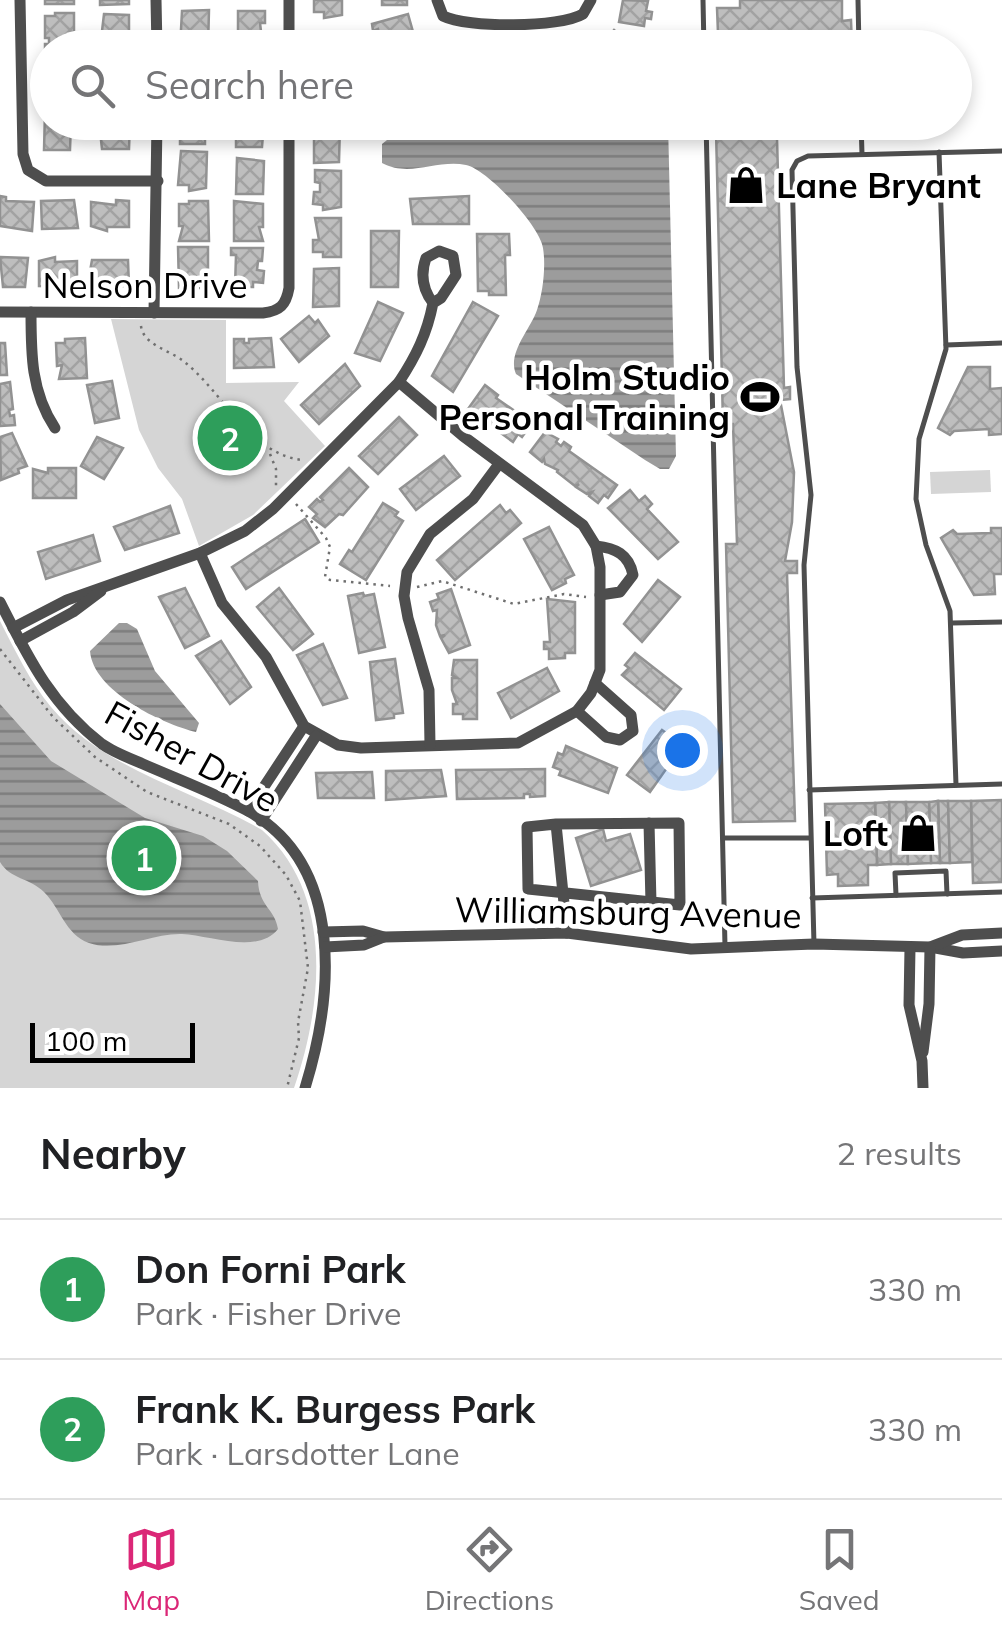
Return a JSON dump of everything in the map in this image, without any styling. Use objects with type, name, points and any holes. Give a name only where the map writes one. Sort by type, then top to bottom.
[{"type":"street","points":[[20,0],[23,154],[28,170],[46,180],[158,181]]},
{"type":"street","points":[[156,0],[157,30]]},
{"type":"street","points":[[289,0],[289,30]]},
{"type":"street","points":[[436,0],[443,16],[452,21],[560,22],[583,14],[591,0]]},
{"type":"street","points":[[154,313],[157,140]]},
{"type":"street","name":"Nelson Drive","points":[[0,312],[263,313],[283,306],[288,288],[289,140]]},
{"type":"street","points":[[13,628],[67,600],[200,553],[245,531],[273,509],[398,382],[423,343],[434,303]]},
{"type":"street","points":[[31,312],[31,364],[38,398],[55,428]]},
{"type":"street","points":[[200,553],[222,603],[266,657],[304,726],[316,736],[348,748],[518,742],[578,711],[600,670],[600,567],[596,546],[573,516],[499,464],[398,382]]},
{"type":"street","points":[[430,745],[429,690],[408,618],[404,596],[407,572],[420,546],[473,499],[499,464]]},
{"type":"street","points":[[596,546],[617,551],[628,560],[633,575],[620,592],[600,596]]},
{"type":"street","points":[[20,642],[73,612],[109,585]]},
{"type":"street","name":"Fisher Drive","points":[[0,602],[42,683],[76,722],[105,746],[248,811],[283,840],[302,864],[318,900],[324,947],[320,1033],[305,1088]]},
{"type":"street","points":[[578,711],[606,737],[620,740],[633,732],[631,715],[595,684]]},
{"type":"street","points":[[248,811],[304,726]]},
{"type":"street","points":[[262,821],[316,736]]},
{"type":"street","points":[[679,822],[680,905],[528,889],[526,827],[556,824],[679,822]]},
{"type":"street","points":[[649,823],[651,903]]},
{"type":"street","points":[[556,824],[567,933]]},
{"type":"street","name":"Williamsburg Avenue","points":[[323,932],[363,931],[384,937],[567,933],[691,949],[814,944],[1002,952]]},
{"type":"street","name":"Williamsburg Avenue","points":[[930,947],[962,935],[1002,933]]},
{"type":"street","name":"Williamsburg Avenue","points":[[324,947],[364,945],[384,937]]},
{"type":"street","points":[[923,1088],[930,947]]},
{"type":"street","points":[[910,948],[909,1005],[922,1061]]},
{"type":"lane","points":[[703,0],[704,30]]},
{"type":"lane","points":[[858,0],[859,30]]},
{"type":"lane","points":[[706,140],[725,946]]},
{"type":"lane","points":[[862,140],[862,154]]},
{"type":"lane","points":[[814,944],[804,565],[811,495],[796,364],[792,170],[797,161],[808,156],[1002,151]]},
{"type":"lane","points":[[939,152],[946,344],[919,437],[916,499],[926,545],[952,623],[956,786]]},
{"type":"lane","points":[[946,344],[1002,343]]},
{"type":"lane","points":[[952,623],[1002,622]]},
{"type":"lane","points":[[809,790],[1002,784]]},
{"type":"lane","points":[[722,838],[810,838]]},
{"type":"lane","points":[[896,895],[895,872],[946,872],[947,894]]},
{"type":"lane","points":[[812,898],[1002,892]]},
{"type":"path","points":[[141,326],[142,335],[150,342],[195,370],[268,450],[276,468],[276,486]]},
{"type":"path","points":[[268,450],[302,460]]},
{"type":"path","points":[[296,504],[330,547],[325,576],[330,580],[390,586]]},
{"type":"path","points":[[417,587],[442,581],[514,604],[564,594],[586,598]]},
{"type":"path","points":[[0,649],[53,717],[95,757],[147,792],[229,824],[260,846],[286,875],[300,901],[308,968],[296,1056],[287,1088]]},
{"type":"shaded area","points":[[387,140],[668,140],[676,456],[669,469],[660,469],[645,460],[516,374],[514,358],[537,310],[544,263],[540,238],[511,200],[466,165],[403,169],[382,163],[382,144]]},
{"type":"shaded area","points":[[111,319],[226,320],[226,383],[299,382],[284,401],[325,446],[253,515],[199,546],[182,499],[158,468],[139,430]]},
{"type":"shaded area","points":[[990,470],[991,492],[931,494],[930,472]]},
{"type":"shaded area","points":[[0,621],[36,687],[72,729],[123,763],[262,830],[285,856],[301,886],[316,952],[311,1021],[294,1088],[0,1088]]},
{"type":"shaded area","points":[[119,623],[137,629],[155,671],[199,723],[196,732],[131,704],[103,679],[90,651]]},
{"type":"shaded area","points":[[0,704],[51,761],[145,818],[203,836],[227,851],[258,881],[278,929],[258,941],[233,942],[182,934],[112,946],[89,943],[74,934],[44,892],[9,872],[0,862]]},
{"type":"building","points":[[45,0],[74,0],[74,4],[45,4]]},
{"type":"building","points":[[100,0],[129,0],[129,4],[100,5]]},
{"type":"building","points":[[314,0],[342,0],[342,15],[324,18],[324,12],[314,12]]},
{"type":"building","points":[[382,0],[407,0],[407,5],[382,5]]},
{"type":"building","points":[[623,0],[648,1],[646,11],[652,12],[651,19],[645,18],[644,26],[619,22]]},
{"type":"building","points":[[740,0],[842,0],[842,21],[851,20],[851,30],[718,30],[717,8],[740,8]]},
{"type":"building","points":[[209,10],[208,30],[181,30],[182,11]]},
{"type":"building","points":[[238,11],[265,11],[261,30],[238,30]]},
{"type":"building","points":[[74,13],[74,30],[45,30],[45,16]]},
{"type":"building","points":[[104,14],[129,15],[129,30],[102,30]]},
{"type":"building","points":[[408,14],[412,30],[373,30],[372,24]]},
{"type":"building","points":[[44,140],[70,140],[70,150],[44,150]]},
{"type":"building","points":[[101,140],[129,140],[129,149],[102,149]]},
{"type":"building","points":[[180,140],[205,140],[205,144],[180,144]]},
{"type":"building","points":[[236,140],[263,140],[262,147],[236,147]]},
{"type":"building","points":[[314,140],[340,140],[339,162],[314,163]]},
{"type":"building","points":[[716,140],[777,140],[784,388],[790,387],[790,399],[780,400],[794,472],[792,522],[785,561],[797,561],[797,573],[787,573],[795,821],[733,822],[726,544],[737,544],[733,424],[723,424]]},
{"type":"building","points":[[181,151],[207,152],[206,188],[189,191],[189,185],[178,185]]},
{"type":"building","points":[[237,158],[264,161],[263,194],[236,194]]},
{"type":"building","points":[[315,170],[341,171],[341,207],[323,210],[323,205],[313,204],[314,192],[320,192]]},
{"type":"building","points":[[0,196],[6,197],[6,201],[34,202],[32,231],[0,226]]},
{"type":"building","points":[[469,196],[469,224],[413,224],[410,199]]},
{"type":"building","points":[[74,200],[78,228],[42,229],[41,201]]},
{"type":"building","points":[[116,200],[129,201],[129,227],[107,227],[107,231],[91,226],[91,202],[116,205]]},
{"type":"building","points":[[208,201],[209,241],[179,241],[183,226],[179,226],[179,204]]},
{"type":"building","points":[[234,201],[263,204],[263,227],[259,227],[263,241],[234,241]]},
{"type":"building","points":[[315,218],[341,218],[341,257],[323,257],[323,252],[313,252],[313,240],[319,240]]},
{"type":"building","points":[[371,231],[399,231],[398,287],[371,287]]},
{"type":"building","points":[[477,234],[509,234],[506,295],[478,291]]},
{"type":"building","points":[[178,247],[208,247],[208,288],[179,288]]},
{"type":"building","points":[[231,248],[263,248],[257,270],[264,271],[263,283],[235,287],[236,255],[231,255]]},
{"type":"building","points":[[0,257],[28,258],[25,287],[3,287]]},
{"type":"building","points":[[55,257],[55,262],[77,261],[77,287],[39,286],[39,261]]},
{"type":"building","points":[[92,260],[128,260],[129,286],[107,282],[107,288],[95,288],[95,277],[89,277]]},
{"type":"building","points":[[339,268],[339,306],[313,307],[314,269]]},
{"type":"building","points":[[378,302],[403,313],[380,361],[355,353]]},
{"type":"building","points":[[473,302],[498,316],[453,392],[432,376]]},
{"type":"building","points":[[309,316],[315,323],[318,320],[329,336],[299,362],[281,339]]},
{"type":"building","points":[[85,338],[87,378],[59,379],[62,365],[57,366],[56,343]]},
{"type":"building","points":[[271,338],[274,367],[234,368],[234,339],[249,343],[249,339]]},
{"type":"building","points":[[0,343],[5,343],[7,375],[0,375]]},
{"type":"building","points":[[345,364],[360,386],[319,424],[301,405]]},
{"type":"building","points":[[968,367],[990,367],[990,389],[1002,388],[1002,434],[989,435],[989,429],[954,431],[950,435],[938,428]]},
{"type":"building","points":[[112,381],[119,418],[95,423],[87,385]]},
{"type":"building","points":[[10,382],[13,409],[9,410],[15,425],[0,426],[0,384]]},
{"type":"building","points":[[485,385],[498,395],[496,398],[532,423],[522,437],[518,434],[513,442],[468,409]]},
{"type":"building","points":[[399,417],[417,435],[378,474],[359,456]]},
{"type":"building","points":[[240,430],[246,435],[244,442],[237,444],[232,439],[233,432]]},
{"type":"building","points":[[545,432],[558,439],[556,442],[561,446],[564,442],[571,447],[569,451],[617,485],[608,498],[604,495],[598,503],[589,496],[592,492],[587,494],[576,487],[579,484],[575,486],[530,452]]},
{"type":"building","points":[[12,433],[27,466],[1,480],[0,437]]},
{"type":"building","points":[[97,437],[123,448],[104,479],[81,466]]},
{"type":"building","points":[[444,456],[460,476],[416,510],[400,489]]},
{"type":"building","points":[[48,468],[76,468],[76,498],[33,498],[33,469],[48,473]]},
{"type":"building","points":[[349,468],[368,487],[343,515],[339,514],[325,527],[313,518],[317,514],[309,507],[317,499],[323,500],[320,497]]},
{"type":"building","points":[[630,490],[639,501],[645,496],[652,504],[647,509],[678,542],[658,559],[608,508]]},
{"type":"building","points":[[383,503],[398,512],[395,516],[403,521],[366,580],[340,564]]},
{"type":"building","points":[[500,505],[521,523],[455,580],[437,560]]},
{"type":"building","points":[[170,506],[179,533],[125,550],[114,527]]},
{"type":"building","points":[[305,519],[319,542],[246,589],[232,567]]},
{"type":"building","points":[[549,527],[574,575],[552,590],[524,539]]},
{"type":"building","points":[[991,528],[1002,528],[1002,574],[994,574],[995,594],[974,595],[941,538],[953,530],[957,534],[991,533]]},
{"type":"building","points":[[93,535],[100,561],[46,579],[38,552]]},
{"type":"building","points":[[658,580],[680,597],[642,642],[624,624]]},
{"type":"building","points":[[185,588],[209,636],[185,648],[159,597]]},
{"type":"building","points":[[279,588],[313,634],[293,650],[257,607]]},
{"type":"building","points":[[451,589],[470,645],[449,653],[441,638],[445,635],[440,636],[436,625],[437,610],[433,611],[430,602],[439,599],[437,594]]},
{"type":"building","points":[[374,594],[385,647],[359,653],[348,596]]},
{"type":"building","points":[[547,599],[575,602],[575,653],[565,653],[565,658],[549,659],[549,649],[544,649],[544,642],[550,642]]},
{"type":"building","points":[[221,641],[251,687],[230,704],[196,656]]},
{"type":"building","points":[[323,644],[347,698],[323,705],[297,655]]},
{"type":"building","points":[[635,653],[681,689],[664,710],[622,675]]},
{"type":"building","points":[[395,659],[403,713],[376,720],[370,662]]},
{"type":"building","points":[[454,660],[477,660],[477,719],[453,714],[453,704],[457,704],[452,690],[452,678],[457,678],[452,675]]},
{"type":"building","points":[[547,668],[559,691],[511,718],[498,693]]},
{"type":"building","points":[[662,730],[683,745],[650,792],[627,775]]},
{"type":"building","points":[[566,746],[617,768],[608,793],[559,775],[561,770],[553,767],[558,753],[563,755]]},
{"type":"building","points":[[545,769],[545,796],[457,799],[456,770]]},
{"type":"building","points":[[441,770],[446,796],[386,800],[386,771]]},
{"type":"building","points":[[372,772],[374,798],[318,798],[316,773]]},
{"type":"building","points":[[1002,800],[1002,882],[973,883],[971,801]]},
{"type":"building","points":[[938,801],[948,801],[950,863],[940,863]]},
{"type":"building","points":[[938,801],[940,863],[931,863],[929,802]]},
{"type":"building","points":[[948,801],[971,801],[972,862],[950,863]]},
{"type":"building","points":[[889,802],[906,802],[908,864],[891,864]]},
{"type":"building","points":[[889,802],[891,864],[877,865],[875,803]]},
{"type":"building","name":"Loft","points":[[906,802],[929,802],[931,863],[908,864]]},
{"type":"building","points":[[875,803],[877,865],[868,865],[868,885],[838,886],[838,874],[827,875],[825,804]]},
{"type":"building","points":[[603,829],[606,841],[630,834],[641,870],[591,886],[576,838]]},
{"type":"place","name":"Lane Bryant","points":[[746,185]]},
{"type":"place","name":"Holm Studio Personal Training","points":[[760,397]]},
{"type":"place","name":"Frank K. Burgess Park","points":[[230,438]]},
{"type":"place","name":"Loft","points":[[918,833]]},
{"type":"place","name":"Don Forni Park","points":[[144,858]]}]
